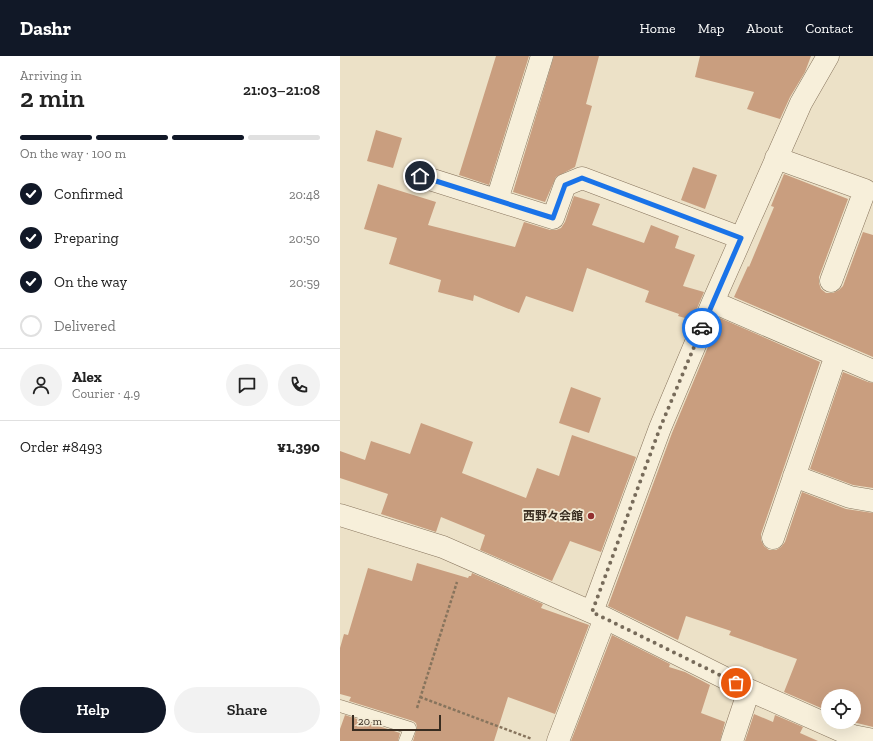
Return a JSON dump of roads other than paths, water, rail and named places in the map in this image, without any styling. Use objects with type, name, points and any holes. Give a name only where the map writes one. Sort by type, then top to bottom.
[{"type":"street","points":[[498,200],[542,56]]},
{"type":"street","points":[[558,741],[660,428],[776,158],[801,103],[828,56]]},
{"type":"street","points":[[776,158],[865,190],[831,281]]},
{"type":"street","points":[[420,176],[553,218],[565,185],[582,178],[741,238]]},
{"type":"street","points":[[713,302],[873,371]]},
{"type":"street","points":[[773,538],[836,354]]},
{"type":"street","points":[[794,476],[850,497],[873,501]]},
{"type":"street","points":[[340,515],[443,547],[598,615],[749,690],[859,739]]},
{"type":"street","points":[[732,741],[749,690]]},
{"type":"lane","points":[[340,706],[410,728],[405,741]]},
{"type":"place","name":"西野々会館","points":[[591,516]]}]
